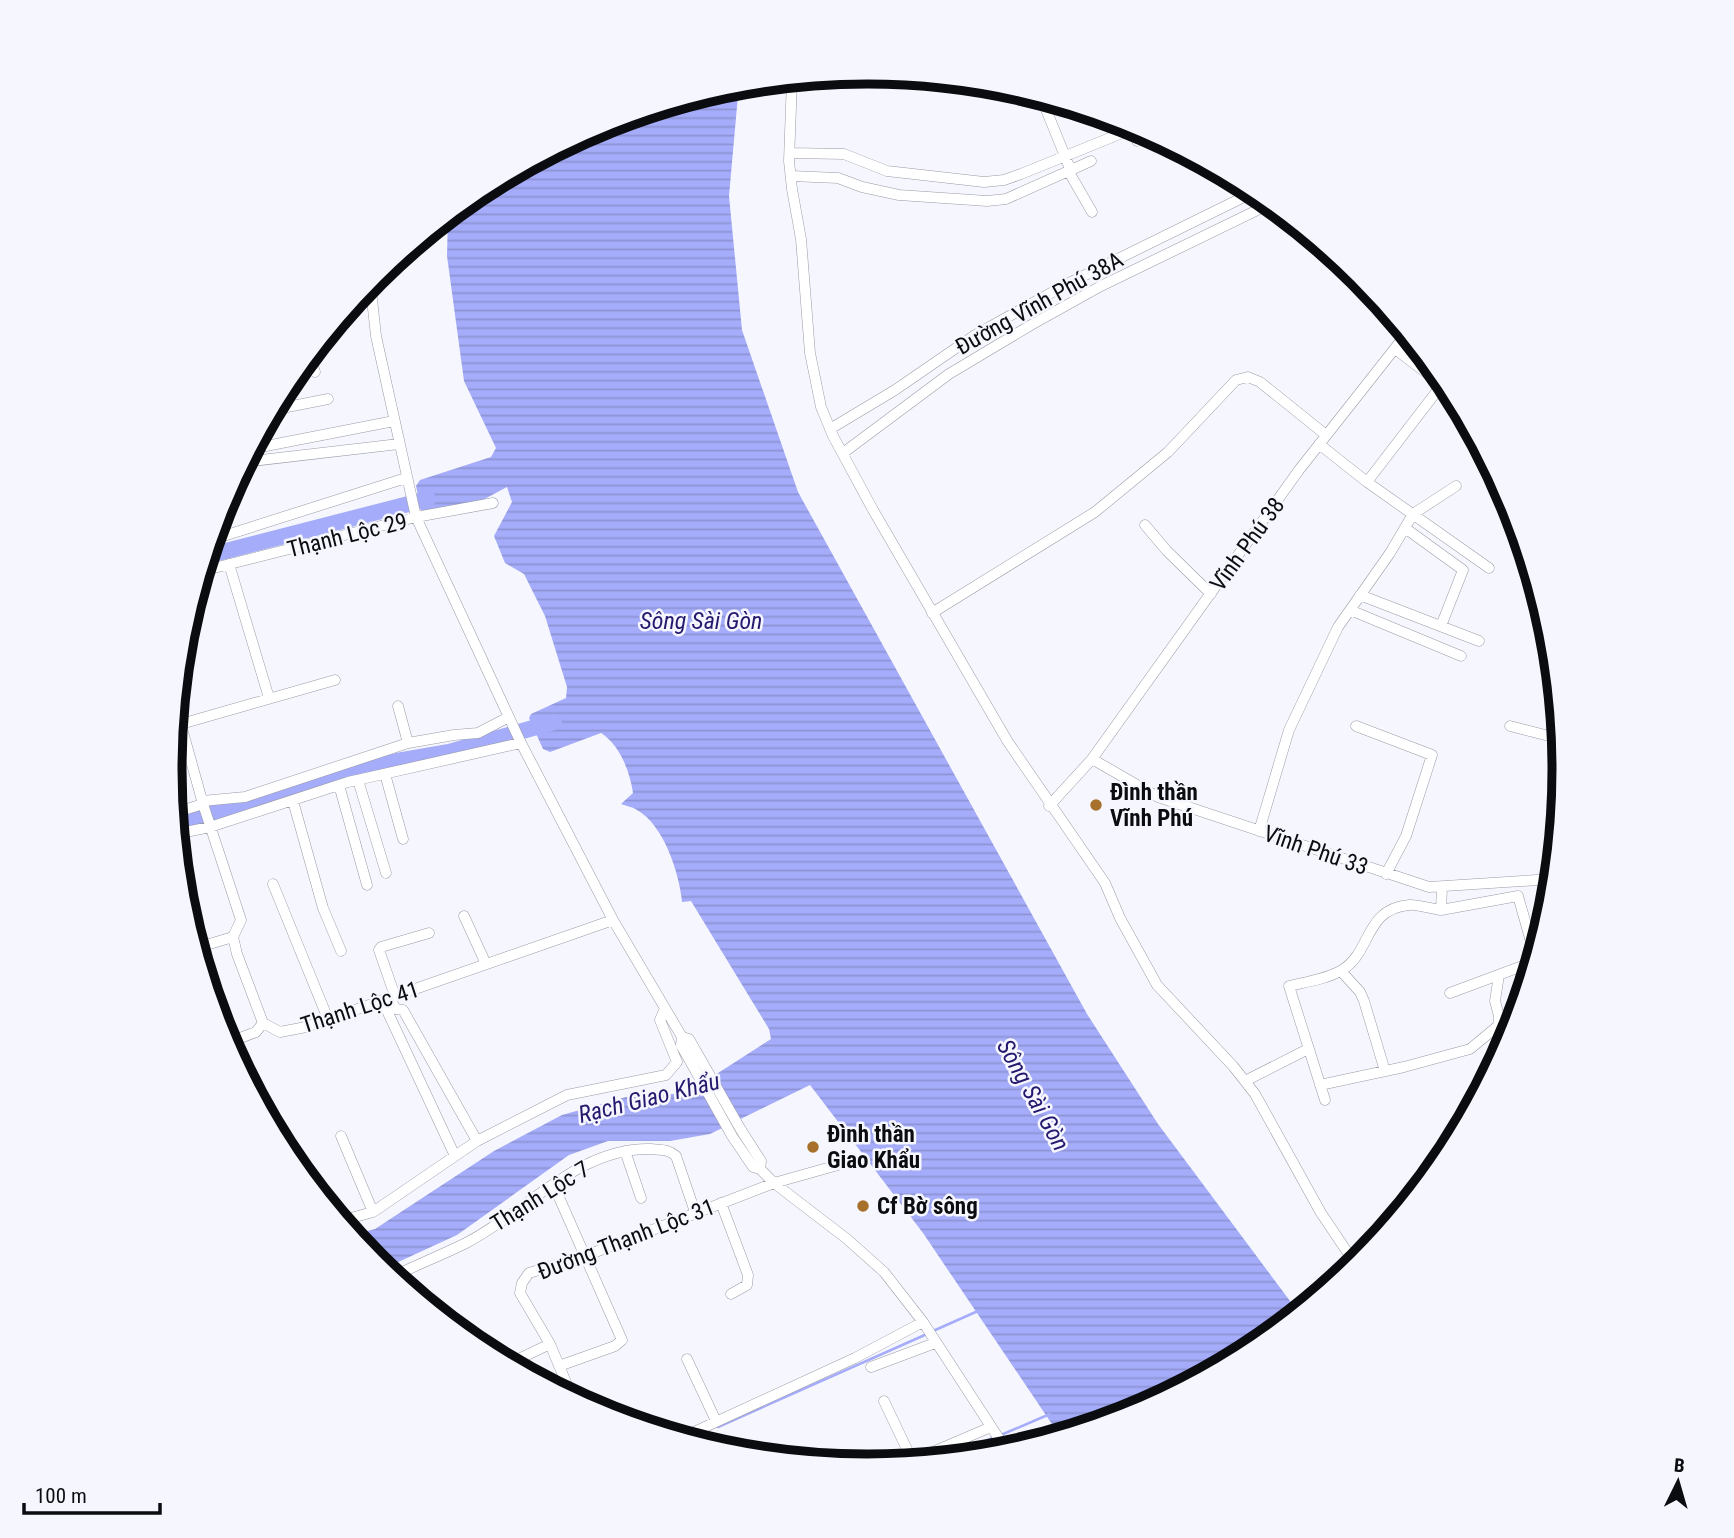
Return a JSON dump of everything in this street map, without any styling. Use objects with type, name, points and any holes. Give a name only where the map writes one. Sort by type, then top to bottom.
[{"type":"street","points":[[792,88],[791,176],[801,239],[810,354],[821,407],[831,429],[932,613],[1008,742],[1049,806],[1105,883],[1120,918],[1157,985],[1255,1094],[1321,1213],[1351,1253]]},
{"type":"street","points":[[1045,107],[1067,165],[1092,212]]},
{"type":"street","points":[[791,176],[838,178],[862,187],[899,195],[987,201],[1006,199],[1124,134]]},
{"type":"street","points":[[790,153],[844,154],[887,170],[984,182],[1091,161]]},
{"type":"street","name":"Đường Vĩnh Phú 38A","points":[[831,429],[895,390],[975,335],[1067,284],[1244,197]]},
{"type":"street","points":[[843,453],[950,374],[1031,325],[1101,286],[1261,209]]},
{"type":"street","points":[[372,297],[376,336],[416,517],[521,743],[613,920],[682,1037],[690,1039],[704,1075],[737,1133],[761,1161],[760,1169],[884,1272],[925,1324],[1000,1441]]},
{"type":"street","name":"Vĩnh Phú 38","points":[[1049,806],[1092,759],[1319,444],[1401,341]]},
{"type":"street","points":[[1395,349],[1425,372]]},
{"type":"street","points":[[313,367],[314,372]]},
{"type":"street","points":[[932,613],[1095,512],[1168,452],[1236,380],[1248,377],[1260,382],[1326,435]]},
{"type":"street","points":[[1367,482],[1437,388]]},
{"type":"street","points":[[285,407],[328,399]]},
{"type":"street","points":[[264,446],[394,421]]},
{"type":"street","points":[[256,460],[399,444]]},
{"type":"street","points":[[1319,444],[1367,482],[1489,568]]},
{"type":"street","points":[[223,536],[406,480]]},
{"type":"street","points":[[1259,831],[1289,730],[1338,627],[1413,514],[1456,486]]},
{"type":"street","name":"Thạnh Lộc 29","points":[[212,568],[416,517],[493,503]]},
{"type":"street","points":[[1145,525],[1211,594]]},
{"type":"street","points":[[1405,528],[1462,570],[1441,626]]},
{"type":"street","points":[[229,564],[269,698]]},
{"type":"street","points":[[1360,595],[1479,641]]},
{"type":"street","points":[[1350,610],[1461,656]]},
{"type":"street","points":[[183,723],[335,680]]},
{"type":"street","points":[[398,706],[408,743]]},
{"type":"street","points":[[183,810],[202,803],[245,797],[408,743],[478,733],[510,720]]},
{"type":"street","points":[[1356,726],[1432,755],[1406,836],[1386,874]]},
{"type":"street","points":[[1510,726],[1551,737]]},
{"type":"street","points":[[183,731],[202,803],[240,920],[233,937],[237,954],[263,1023],[256,1032],[238,1039]]},
{"type":"street","points":[[185,832],[339,785],[521,743]]},
{"type":"street","name":"Vĩnh Phú 33","points":[[1092,759],[1158,797],[1429,887],[1442,890],[1543,879]]},
{"type":"street","points":[[385,774],[403,839]]},
{"type":"street","points":[[358,780],[386,873]]},
{"type":"street","points":[[339,785],[367,885]]},
{"type":"street","points":[[293,801],[323,908],[341,951]]},
{"type":"street","points":[[273,884],[328,1019]]},
{"type":"street","points":[[1442,890],[1442,909]]},
{"type":"street","points":[[1325,1100],[1289,986],[1341,971],[1355,958],[1381,915],[1412,904],[1442,909],[1518,896],[1530,940]]},
{"type":"street","points":[[464,916],[486,964]]},
{"type":"street","name":"Thạnh Lộc 41","points":[[263,1023],[280,1032],[328,1019],[613,920]]},
{"type":"street","points":[[429,933],[379,950],[389,998],[455,1156]]},
{"type":"street","points":[[205,945],[233,937]]},
{"type":"street","points":[[1450,993],[1523,966]]},
{"type":"street","points":[[1341,971],[1360,992],[1364,1001],[1385,1071]]},
{"type":"street","points":[[1320,1085],[1470,1049],[1499,1025],[1496,1001],[1499,975]]},
{"type":"street","points":[[389,998],[396,1009],[403,1010],[477,1141]]},
{"type":"street","points":[[350,1218],[373,1212],[477,1141],[567,1095],[666,1075],[677,1062],[660,1020],[666,1008]]},
{"type":"street","points":[[1245,1082],[1308,1048]]},
{"type":"street","points":[[341,1136],[373,1212]]},
{"type":"street","name":"Thạnh Lộc 7","points":[[403,1272],[467,1242],[554,1186],[571,1172],[616,1152],[669,1150],[676,1156],[695,1212]]},
{"type":"street","points":[[625,1151],[642,1198]]},
{"type":"street","name":"Đường Thạnh Lộc 31","points":[[567,1384],[550,1344],[520,1293],[522,1283],[529,1273],[585,1256],[774,1183],[845,1163]]},
{"type":"street","points":[[554,1186],[622,1340],[615,1346],[559,1366]]},
{"type":"street","points":[[721,1203],[748,1275],[747,1285],[731,1294]]},
{"type":"street","points":[[694,1432],[925,1324]]},
{"type":"street","points":[[871,1367],[934,1340]]},
{"type":"street","points":[[519,1359],[550,1344]]},
{"type":"street","points":[[687,1359],[716,1421]]},
{"type":"street","points":[[884,1401],[908,1453]]},
{"type":"street","points":[[940,1450],[993,1429]]},
{"type":"water","name":"Sông Sài Gòn","points":[[738,96],[729,196],[742,330],[798,492],[1087,1014],[1158,1124],[1293,1305],[1284,1312],[1248,1339],[1170,1383],[1129,1402],[1054,1428],[923,1233],[810,1085],[710,1134],[670,1141],[608,1141],[569,1155],[457,1235],[394,1264],[363,1232],[375,1229],[494,1151],[562,1115],[626,1097],[687,1093],[771,1039],[769,1029],[691,901],[682,902],[674,864],[655,827],[647,817],[621,804],[633,793],[627,768],[614,744],[601,733],[550,752],[543,749],[529,718],[531,714],[566,698],[567,687],[545,616],[524,574],[505,563],[494,536],[512,502],[507,487],[477,503],[428,513],[421,510],[416,486],[420,480],[491,457],[496,448],[464,381],[447,256],[448,228],[486,199],[525,176],[605,136],[647,120]]},
{"type":"waterway","points":[[217,553],[428,499]]},
{"type":"waterway","points":[[184,821],[397,761],[449,752],[554,722]]},
{"type":"waterway","points":[[933,1331],[978,1311]]},
{"type":"waterway","points":[[718,1427],[927,1334]]},
{"type":"waterway","points":[[1001,1435],[1050,1414]]},
{"type":"waterway","points":[[977,1445],[995,1437]]},
{"type":"place","name":"Đình thần Vĩnh Phú","points":[[1096,805]]},
{"type":"place","name":"Đình thần Giao Khẩu","points":[[813,1147]]},
{"type":"place","name":"Cf Bờ sông","points":[[863,1206]]},
{"type":"water label","name":"Rạch Giao Khẩu","points":[[649,1098]]}]
